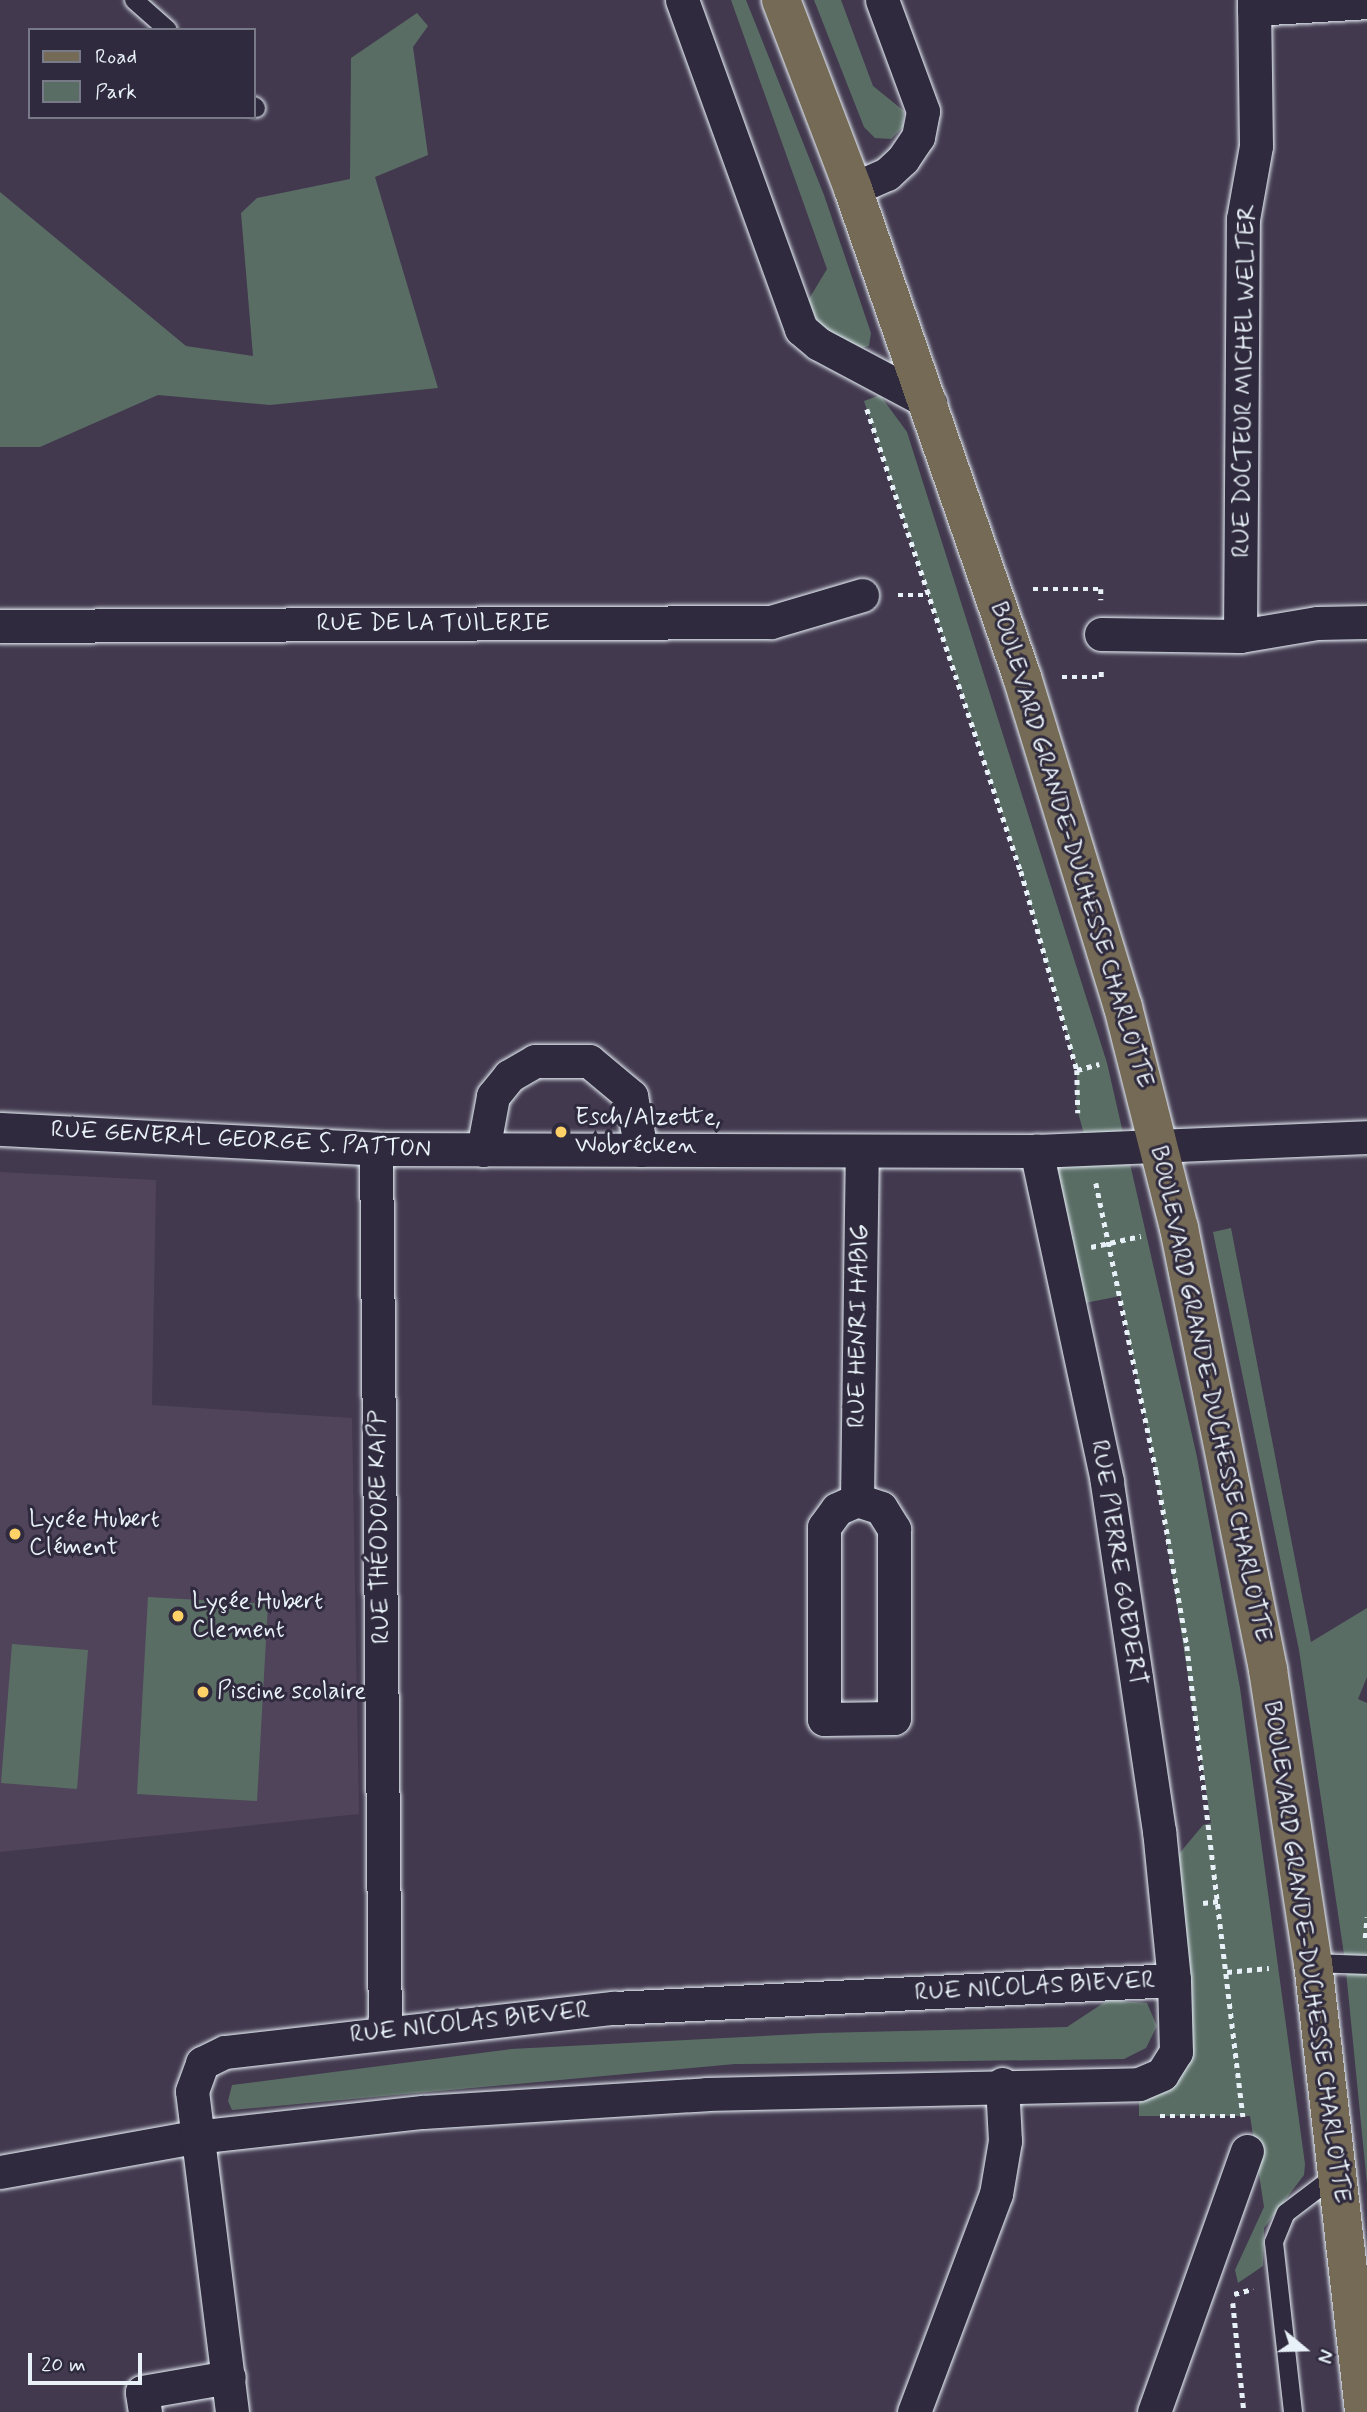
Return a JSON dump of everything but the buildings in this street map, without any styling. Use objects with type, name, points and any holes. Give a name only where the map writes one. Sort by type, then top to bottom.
[{"type":"main road","name":"BOULEVARD GRANDE-DUCHESSE CHARLOTTE","points":[[781,0],[853,189],[929,403],[1078,852],[1179,1228],[1268,1670],[1312,1963],[1363,2412]]},
{"type":"street","points":[[682,0],[801,329],[819,344],[929,403]]},
{"type":"street","points":[[853,189],[887,174],[903,159],[918,137],[923,111],[882,0]]},
{"type":"street","points":[[1254,5],[1367,2]]},
{"type":"street","name":"RUE DOCTEUR MICHEL WELTER","points":[[1240,636],[1243,219],[1256,146],[1254,5]]},
{"type":"street","name":"RUE DE LA TUILERIE","points":[[0,626],[771,622],[862,595]]},
{"type":"street","points":[[1101,634],[1240,636],[1317,623],[1367,622]]},
{"type":"street","points":[[483,1150],[493,1096],[509,1076],[536,1061],[576,1061],[589,1062],[631,1096],[641,1150]]},
{"type":"street","name":"RUE GENERAL GEORGE S. PATTON","points":[[0,1129],[376,1149],[483,1150],[1036,1151],[1367,1137]]},
{"type":"street","name":"RUE THÉODORE KAPP","points":[[376,1149],[385,2031]]},
{"type":"street","name":"RUE HENRI HABIG","points":[[857,1500],[862,1151]]},
{"type":"street","name":"RUE PIERRE GOEDERT","points":[[1036,1151],[1107,1481],[1133,1642],[1174,1980]]},
{"type":"street","points":[[857,1500],[881,1508],[894,1529],[894,1718],[824,1718],[824,1527],[837,1509],[857,1500]]},
{"type":"street","name":"RUE NICOLAS BIEVER","points":[[232,2412],[195,2137],[192,2091],[202,2063],[225,2052],[385,2031],[614,2008],[1174,1980],[1176,2052],[1162,2074],[1139,2084]]},
{"type":"street","points":[[914,2412],[996,2194],[1005,2141],[1002,2084]]},
{"type":"street","points":[[0,2172],[195,2137],[423,2112],[706,2094],[1002,2084],[1139,2084]]},
{"type":"street","points":[[1154,2412],[1247,2151]]},
{"type":"street","points":[[145,2412],[142,2392],[229,2376]]},
{"type":"lane","points":[[134,0],[166,28]]},
{"type":"lane","points":[[1312,1963],[1367,1965]]},
{"type":"lane","points":[[1293,2412],[1275,2242],[1286,2213],[1336,2175]]},
{"type":"path","points":[[1071,589],[1101,589]]},
{"type":"path","points":[[1083,677],[1101,677]]},
{"type":"path","points":[[1059,1254],[1179,1228]]},
{"type":"path","points":[[1247,2151],[1227,1972],[1269,1968]]},
{"type":"path","points":[[1139,2084],[1139,2116],[1243,2116]]},
{"type":"shaded area","name":"Lyçée Hubert Clement","points":[[0,1172],[156,1180],[152,1405],[352,1418],[359,1814],[0,1852]]},
{"type":"green space","points":[[731,0],[746,0],[824,195],[871,333],[869,346],[862,348],[825,331],[806,304],[827,269]]},
{"type":"green space","points":[[814,0],[841,0],[873,86],[904,111],[903,127],[891,139],[875,138],[864,127]]},
{"type":"green space","points":[[417,13],[428,26],[413,47],[428,155],[375,177],[438,388],[270,405],[158,395],[40,447],[0,447],[0,192],[186,346],[253,356],[241,213],[257,198],[350,179],[351,58]]},
{"type":"green space","points":[[880,395],[907,432],[1107,1063],[1197,1457],[1240,1688],[1305,2164],[1304,2175],[1264,2228],[1263,2266],[1238,2283],[1235,2270],[1264,2207],[1250,2116],[1139,2116],[1139,2084],[1162,2074],[1164,1872],[1203,1825],[1211,1823],[1156,1470],[1120,1296],[1070,1306],[1036,1151],[1088,1149],[1076,1105],[1077,1070],[1021,871],[864,401]]},
{"type":"green space","points":[[1231,1228],[1311,1642],[1367,1608],[1367,1677],[1358,1699],[1367,1703],[1367,2184],[1345,1961],[1299,1650],[1213,1232]]},
{"type":"green space","name":"Piscine scolaire","points":[[148,1597],[268,1604],[257,1801],[137,1794]]},
{"type":"green space","points":[[12,1644],[88,1650],[77,1789],[1,1783]]},
{"type":"green space","points":[[1108,2000],[1147,2003],[1157,2026],[1146,2048],[1124,2059],[735,2064],[232,2110],[228,2101],[232,2085],[511,2049],[820,2033],[1067,2027]]},
{"type":"place","name":"Esch/Alzette, Wobrécken","points":[[561,1132]]},
{"type":"place","name":"Lycée Hubert Clément","points":[[15,1534]]},
{"type":"place","name":"Lyçée Hubert Clement","points":[[178,1616]]},
{"type":"place","name":"Piscine scolaire","points":[[203,1692]]}]
